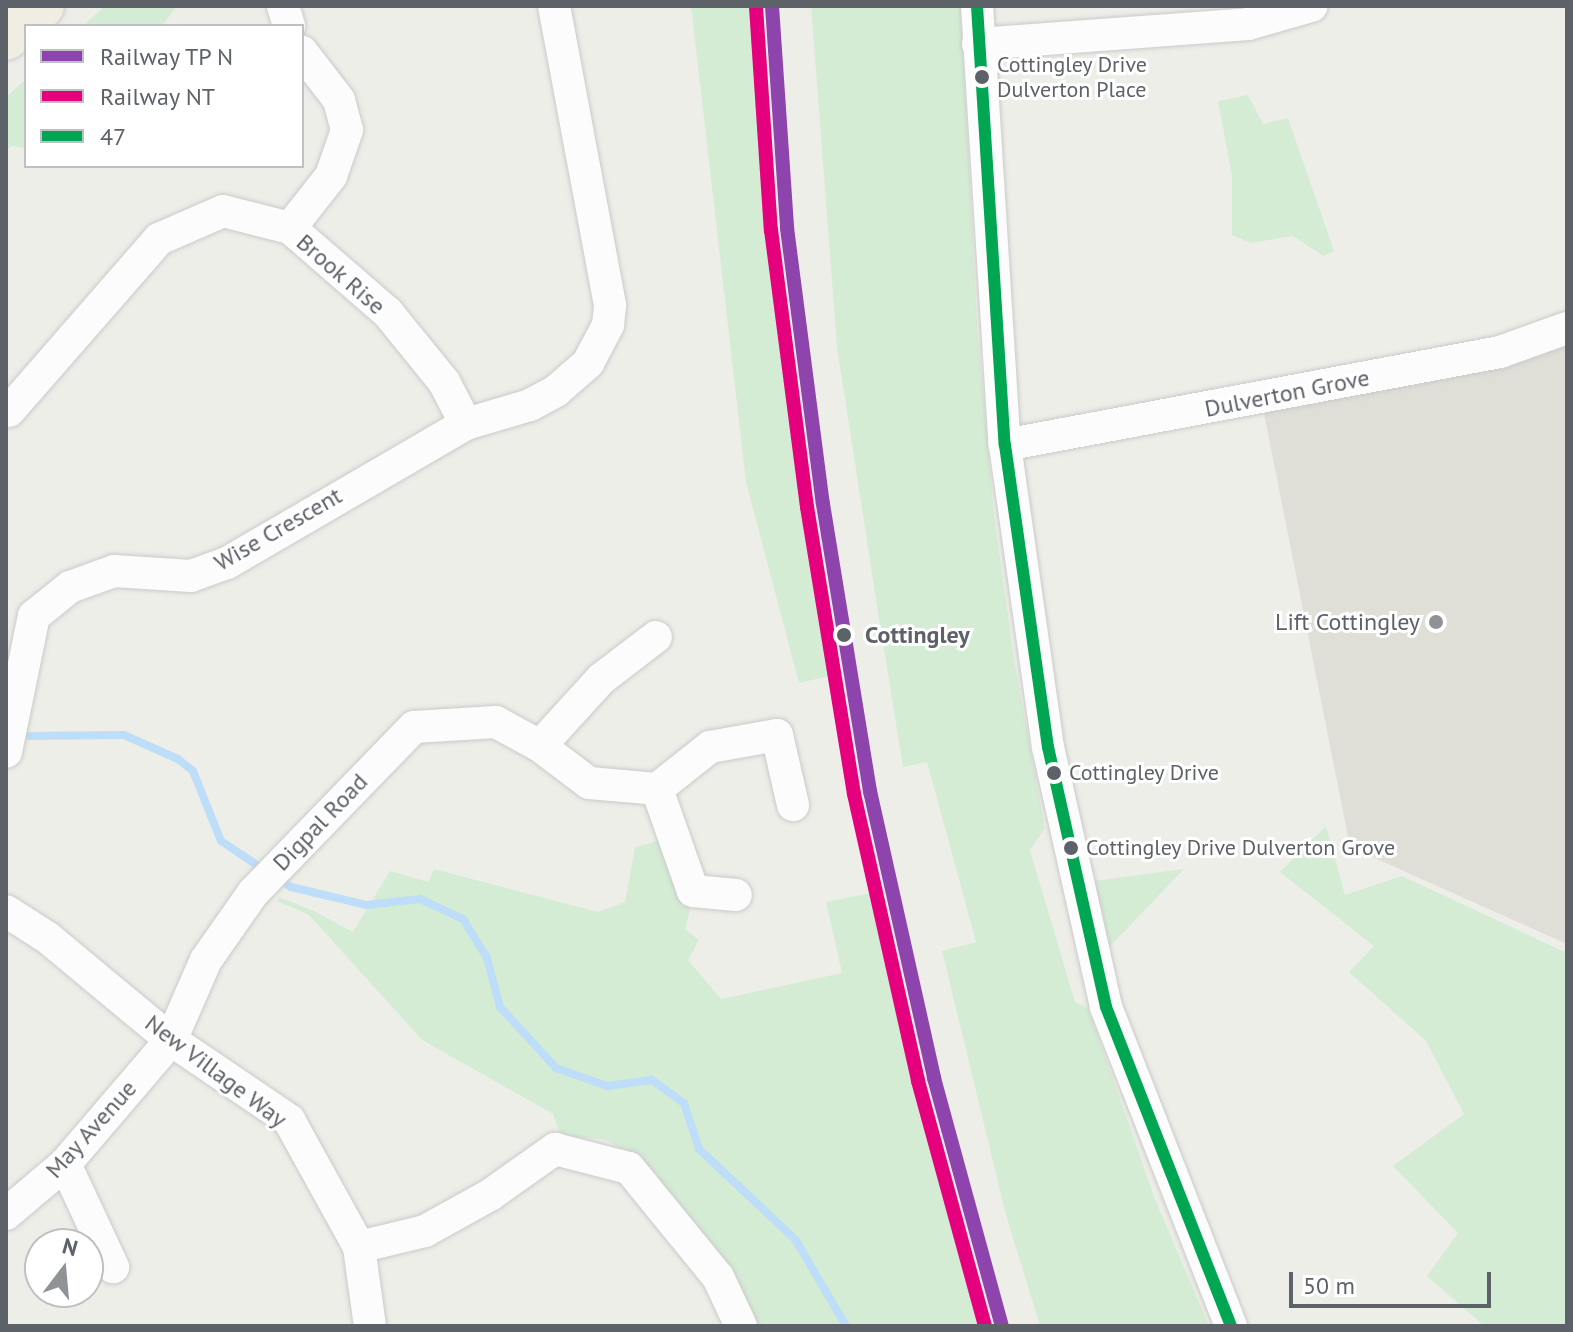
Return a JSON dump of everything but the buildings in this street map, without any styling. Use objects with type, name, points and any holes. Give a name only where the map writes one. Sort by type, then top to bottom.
[{"type":"highway","points":[[6,38],[42,6]]},
{"type":"street","name":"Wise Crescent","points":[[6,752],[34,616],[70,587],[114,571],[191,576],[227,563],[466,424],[530,405],[556,391],[588,363],[608,325],[604,268],[554,6]]},
{"type":"street","points":[[977,6],[1005,445],[1048,747],[1106,1007],[1231,1326]]},
{"type":"street","points":[[978,44],[1248,24],[1311,6]]},
{"type":"street","points":[[290,228],[331,176],[347,130],[339,100],[304,55]]},
{"type":"street","name":"Brook Rise","points":[[9,411],[159,239],[223,211],[290,228],[388,313],[444,382],[466,424]]},
{"type":"street","name":"Dulverton Grove","points":[[1005,445],[1500,352],[1567,328]]},
{"type":"street","points":[[540,746],[601,679],[656,637]]},
{"type":"street","name":"Digpal Road","points":[[171,1040],[206,960],[253,893],[414,727],[496,722],[540,746],[589,783],[657,789]]},
{"type":"street","points":[[736,895],[693,891],[657,789],[710,747],[777,735],[793,805]]},
{"type":"street","name":"New Village Way","points":[[6,911],[48,938],[171,1040],[289,1120],[359,1247],[370,1326]]},
{"type":"street","name":"May Avenue","points":[[6,1214],[65,1164],[171,1040]]},
{"type":"street","points":[[359,1247],[425,1231],[490,1195],[555,1149],[629,1168],[718,1277],[741,1326]]},
{"type":"street","points":[[65,1164],[113,1267]]},
{"type":"shaded area","name":"Lift Cottingley","points":[[1567,328],[1567,944],[1350,847],[1261,398]]},
{"type":"green space","points":[[105,6],[177,6],[164,24],[85,24]]},
{"type":"green space","points":[[691,6],[750,6],[766,199],[830,676],[799,683],[746,482]]},
{"type":"green space","points":[[811,6],[961,6],[977,325],[994,515],[1014,660],[1045,828],[1030,850],[1075,1002],[1088,1008],[1155,1199],[1209,1326],[1040,1326],[1006,1215],[942,951],[976,942],[927,762],[903,767],[877,606],[837,347]]},
{"type":"green space","points":[[24,81],[24,148],[11,146],[6,151],[6,97]]},
{"type":"green space","points":[[1248,95],[1263,124],[1288,118],[1334,251],[1323,256],[1293,236],[1251,243],[1232,235],[1232,176],[1218,101]]},
{"type":"green space","points":[[1326,826],[1345,895],[1402,876],[1567,953],[1567,1326],[1484,1326],[1427,1276],[1458,1233],[1393,1166],[1464,1114],[1426,1041],[1349,972],[1374,946],[1280,872]]},
{"type":"green space","points":[[661,840],[691,906],[685,929],[699,940],[688,960],[721,999],[842,973],[826,902],[880,891],[925,1082],[991,1326],[758,1326],[730,1267],[639,1156],[602,1139],[561,1136],[553,1114],[422,1040],[309,915],[277,901],[279,897],[314,911],[353,932],[390,871],[428,882],[434,869],[598,912],[625,902],[635,847]]},
{"type":"green space","points":[[1184,869],[1096,961],[1078,883]]},
{"type":"waterway","points":[[29,736],[124,735],[178,759],[193,771],[221,841],[266,871]]},
{"type":"waterway","points":[[278,878],[291,887],[366,905],[420,899],[463,919],[487,958],[500,1007],[556,1068],[607,1086],[652,1080],[684,1103],[699,1149],[795,1239],[846,1326]]},
{"type":"transit line","points":[[772,6],[787,228],[823,504],[870,791],[934,1078],[1002,1326]]},
{"type":"transit line","name":"47","points":[[977,6],[1005,445],[1048,747],[1106,1007],[1231,1326]]},
{"type":"rail line","name":"NT","points":[[756,7],[771,230],[807,507],[854,794],[918,1081],[985,1326]]},
{"type":"place","name":"Cottingley Drive Dulverton Place","points":[[982,77]]},
{"type":"place","name":"Lift Cottingley","points":[[1436,622]]},
{"type":"place","name":"Cottingley","points":[[844,635]]},
{"type":"place","name":"Cottingley Drive","points":[[1054,773]]},
{"type":"place","name":"Cottingley Drive Dulverton Grove","points":[[1071,848]]}]
